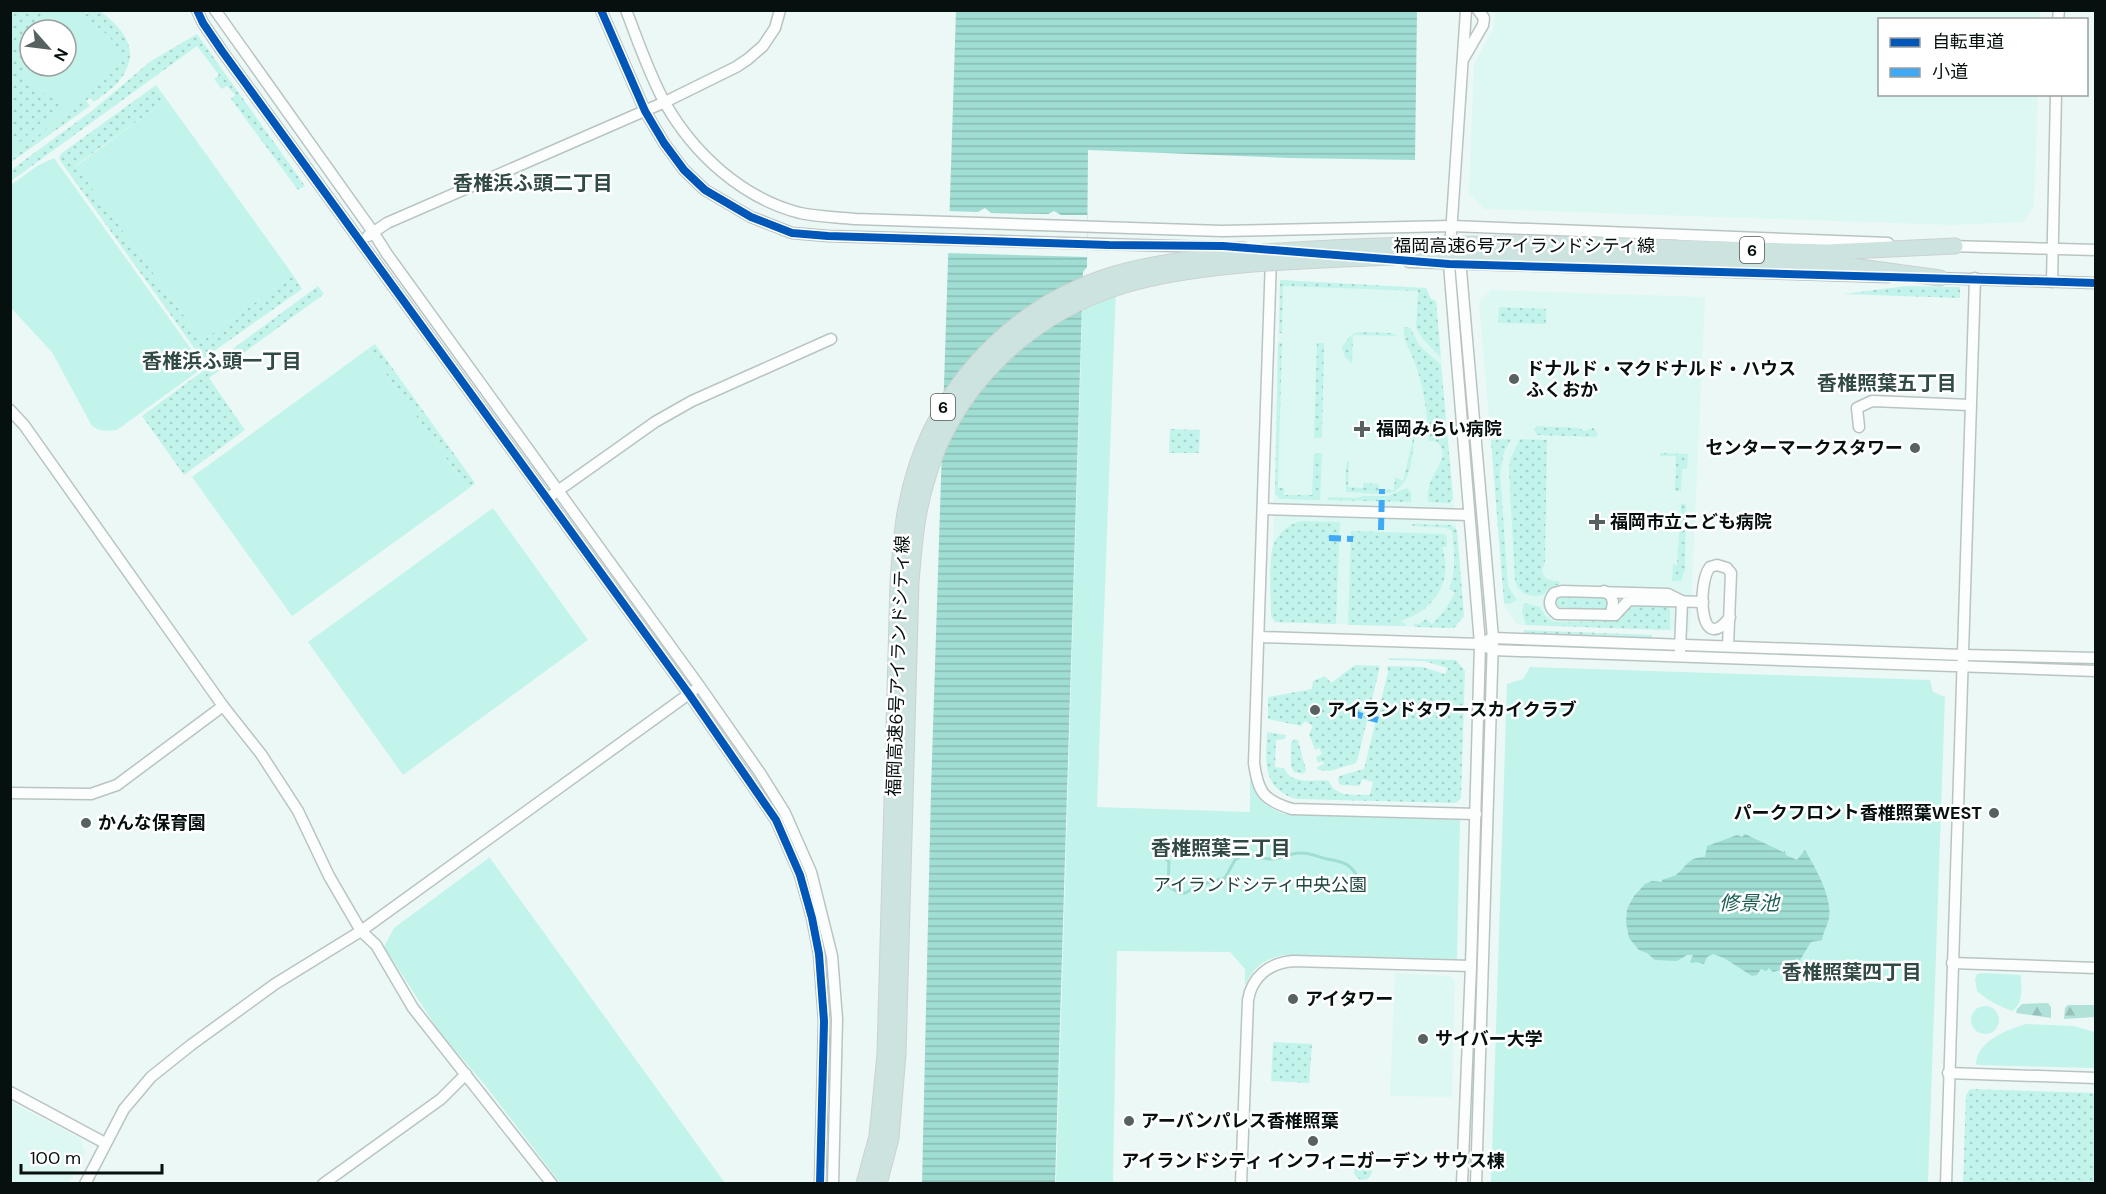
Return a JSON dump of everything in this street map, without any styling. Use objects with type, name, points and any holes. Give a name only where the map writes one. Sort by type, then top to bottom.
[{"type":"highway","name":"福岡高速6号アイランドシティ線","points":[[864,1184],[877,1136],[885,1054],[901,538],[913,478],[925,444],[945,403],[977,360],[1012,327],[1032,312],[1094,281],[1153,265],[1230,255],[1409,244],[1509,243],[1676,253],[1829,258]]},
{"type":"highway","points":[[1829,258],[1955,246]]},
{"type":"highway","name":"福岡高速6号アイランドシティ線","points":[[879,1184],[891,1138],[898,1054],[914,539],[926,482],[945,433],[962,404],[988,370],[1022,338],[1059,313],[1121,286],[1163,277],[1300,262],[1410,256],[1676,253]]},
{"type":"highway","points":[[1829,258],[1940,278]]},
{"type":"street","points":[[197,10],[222,51],[689,694],[776,820],[800,875],[819,954],[824,1021],[820,1184]]},
{"type":"street","points":[[215,10],[374,232],[387,254],[700,687],[785,813],[811,872],[832,956],[837,1019],[832,1184]]},
{"type":"street","points":[[601,10],[645,111],[684,170],[705,190],[730,206],[792,232],[855,236],[1223,246],[1449,264],[2096,283]]},
{"type":"street","points":[[626,10],[665,102],[681,129],[711,164],[760,198],[797,212],[813,215],[855,219],[1193,230],[1452,226],[2096,250]]},
{"type":"street","points":[[361,242],[387,223],[645,111],[736,67],[756,54],[770,37],[780,10]]},
{"type":"street","points":[[1463,60],[1483,25],[1484,18],[1478,10]]},
{"type":"street","points":[[1462,1184],[1480,644],[1449,264],[1465,12]]},
{"type":"street","points":[[2052,282],[2056,96]]},
{"type":"street","points":[[1452,226],[1461,264],[1493,638],[1476,1184]]},
{"type":"street","points":[[1271,250],[1254,763],[1260,791],[1277,805],[1292,809],[1476,814]]},
{"type":"street","points":[[1946,1184],[1975,278]]},
{"type":"street","points":[[547,498],[655,422],[692,400],[831,339]]},
{"type":"street","points":[[1872,401],[1970,405]]},
{"type":"street","points":[[10,410],[24,425],[223,706],[261,754],[298,811],[329,876],[361,931],[376,945],[413,1008],[552,1184]]},
{"type":"street","points":[[1263,509],[1469,515]]},
{"type":"street","points":[[1728,646],[1730,617],[1731,573],[1727,568],[1717,565],[1710,567],[1706,572],[1703,602],[1703,616],[1706,625],[1712,629],[1718,628],[1730,617]]},
{"type":"street","points":[[1682,601],[1668,594],[1562,591],[1554,593],[1550,599],[1550,605],[1557,614],[1615,615],[1629,600],[1703,602]]},
{"type":"street","points":[[1604,591],[1611,596],[1613,602],[1611,615]]},
{"type":"street","points":[[1679,657],[1682,601]]},
{"type":"street","points":[[1259,637],[1480,644],[1493,650],[2096,671]]},
{"type":"street","points":[[1480,644],[1493,638],[2096,658]]},
{"type":"street","points":[[85,1184],[124,1109],[151,1077],[238,1009],[361,931],[700,687]]},
{"type":"street","points":[[10,793],[91,794],[117,785],[223,706]]},
{"type":"street","points":[[1241,1184],[1248,1000],[1257,976],[1277,964],[1293,961],[1471,966]]},
{"type":"street","points":[[1952,963],[2096,968]]},
{"type":"street","points":[[1948,1073],[2096,1078]]},
{"type":"street","points":[[323,1184],[441,1099],[466,1074]]},
{"type":"street","points":[[10,1092],[105,1143]]},
{"type":"shaded area","points":[[1495,11],[2040,11],[2040,18],[1878,18],[1878,96],[2038,96],[2034,206],[2023,222],[1951,225],[1484,209],[1469,193],[1474,64],[1494,27]]},
{"type":"shaded area","name":"福岡みらい病院","points":[[1280,280],[1426,288],[1431,299],[1436,301],[1464,616],[1454,628],[1275,622],[1271,616]]},
{"type":"shaded area","name":"福岡市立こども病院","points":[[1491,290],[1705,297],[1690,631],[1518,625],[1505,608],[1479,302]]},
{"type":"shaded area","name":"サイバー大学","points":[[1395,973],[1450,976],[1455,981],[1452,1097],[1390,1096]]},
{"type":"shaded area","points":[[11,1102],[81,1139],[85,1153],[69,1183],[11,1183]]},
{"type":"green space","points":[[74,10],[109,36],[118,49],[119,56],[113,72],[104,81],[21,150],[11,155],[11,147],[18,144],[61,104],[36,88],[28,78],[78,78],[78,18],[44,18],[55,11]]},
{"type":"green space","points":[[10,11],[84,11],[87,14],[89,11],[100,11],[123,33],[130,51],[130,60],[126,70],[111,89],[94,102],[90,98],[86,101],[90,106],[11,162]]},
{"type":"green space","points":[[197,34],[305,186],[298,190],[231,99],[235,95],[227,86],[222,89],[214,79],[219,75],[197,46],[11,181],[11,170],[93,110],[151,61]]},
{"type":"green space","points":[[156,85],[167,100],[76,165],[202,341],[293,275],[302,289],[204,358],[200,356],[59,157]]},
{"type":"green space","points":[[167,100],[293,275],[202,341],[76,166]]},
{"type":"green space","points":[[54,158],[204,367],[117,430],[107,431],[92,426],[52,352],[11,308],[11,185],[37,166]]},
{"type":"green space","points":[[1280,280],[1426,288],[1431,299],[1436,301],[1441,358],[1416,328],[1418,291],[1283,286],[1282,333],[1279,333]]},
{"type":"green space","points":[[318,286],[324,294],[209,378],[245,430],[184,475],[142,416]]},
{"type":"green space","points":[[1907,286],[1960,287],[1960,298],[1843,294]]},
{"type":"green space","name":"アイランドシティ中央公園","points":[[1083,287],[1116,287],[1097,807],[1250,812],[1250,774],[1260,800],[1284,814],[1460,820],[1457,959],[1284,955],[1260,965],[1245,985],[1245,969],[1230,952],[1117,951],[1113,1183],[1056,1184]]},
{"type":"green space","points":[[1499,307],[1546,309],[1546,324],[1498,323]]},
{"type":"green space","points":[[1404,327],[1410,328],[1420,346],[1441,365],[1453,498],[1450,503],[1428,502],[1429,487],[1440,463],[1442,452],[1441,446],[1436,441],[1429,441],[1422,388],[1417,368],[1405,339]]},
{"type":"green space","points":[[1357,332],[1390,333],[1399,336],[1353,335],[1352,364],[1345,357],[1342,347],[1350,336]]},
{"type":"green space","points":[[1278,343],[1282,343],[1278,488],[1284,488],[1284,495],[1312,495],[1314,454],[1322,453],[1320,500],[1280,499],[1275,493]]},
{"type":"green space","points":[[1317,343],[1324,343],[1322,438],[1314,438]]},
{"type":"green space","points":[[375,344],[475,483],[468,489],[368,349]]},
{"type":"green space","points":[[368,349],[468,489],[292,616],[192,477]]},
{"type":"green space","points":[[1536,426],[1578,428],[1585,431],[1593,428],[1598,433],[1596,437],[1537,435],[1534,430]]},
{"type":"green space","points":[[1170,429],[1200,430],[1199,453],[1169,453]]},
{"type":"green space","points":[[1414,435],[1408,475],[1399,488],[1393,492],[1383,494],[1346,492],[1347,461],[1349,461],[1348,487],[1363,488],[1363,483],[1379,484],[1379,489],[1394,490],[1395,477],[1403,481]]},
{"type":"green space","points":[[1511,439],[1504,452],[1500,473],[1508,586],[1517,600],[1509,604],[1504,603],[1491,440]]},
{"type":"green space","points":[[1520,439],[1547,440],[1545,561],[1542,570],[1545,577],[1559,581],[1560,584],[1539,596],[1522,592],[1515,581],[1509,472],[1510,460]]},
{"type":"green space","points":[[1660,453],[1688,454],[1687,469],[1682,469],[1681,491],[1675,491],[1676,456],[1660,456]]},
{"type":"green space","points":[[1407,488],[1411,492],[1411,502],[1327,500],[1328,497],[1388,496]]},
{"type":"green space","points":[[1681,504],[1686,504],[1685,569],[1681,581],[1672,581],[1673,564],[1677,565]]},
{"type":"green space","points":[[493,508],[588,640],[403,775],[308,642]]},
{"type":"green space","points":[[1301,521],[1340,522],[1336,624],[1275,622],[1271,616],[1272,550],[1283,531]]},
{"type":"green space","points":[[1412,524],[1451,525],[1457,530],[1464,616],[1454,628],[1414,627],[1414,624],[1419,624],[1426,619],[1432,624],[1445,610],[1455,593],[1449,589],[1454,568],[1452,531],[1447,528],[1413,526]]},
{"type":"green space","points":[[1351,531],[1444,534],[1447,537],[1447,547],[1442,547],[1445,560],[1443,584],[1438,594],[1421,611],[1398,621],[1406,626],[1348,625]]},
{"type":"green space","points":[[1558,595],[1609,597],[1609,610],[1558,607],[1559,611],[1555,608],[1554,600]]},
{"type":"green space","points":[[1524,603],[1540,607],[1546,617],[1554,622],[1616,621],[1630,606],[1668,607],[1670,630],[1526,625],[1522,612]]},
{"type":"green space","points":[[1524,630],[1652,635],[1652,640],[1524,635]]},
{"type":"green space","points":[[1389,658],[1456,660],[1465,671],[1461,798],[1456,803],[1297,799],[1277,788],[1268,773],[1267,732],[1286,735],[1285,739],[1276,740],[1275,767],[1284,768],[1288,774],[1298,779],[1329,781],[1341,793],[1370,795],[1373,782],[1363,779],[1359,786],[1342,785],[1339,784],[1338,779],[1339,776],[1364,769],[1388,672],[1387,666],[1423,667],[1445,674],[1448,668],[1424,661],[1389,660]]},
{"type":"green space","name":"アイランドタワースカイクラブ","points":[[1355,665],[1380,666],[1358,758],[1356,763],[1330,771],[1318,770],[1317,767],[1324,764],[1322,761],[1318,763],[1316,757],[1322,754],[1319,748],[1315,750],[1309,734],[1313,726],[1305,721],[1301,726],[1268,719],[1268,697],[1312,689],[1313,681],[1325,676],[1331,683]]},
{"type":"green space","points":[[1530,667],[1930,680],[1933,692],[1945,697],[1928,1183],[1491,1184],[1507,684],[1523,679]]},
{"type":"green space","points":[[1295,739],[1298,740],[1306,770],[1303,774],[1294,772],[1291,766],[1291,743]]},
{"type":"green space","points":[[1483,749],[1485,749],[1473,1121],[1471,1121]]},
{"type":"green space","points":[[490,857],[725,1183],[560,1183],[485,1085],[440,1033],[384,947],[394,928]]},
{"type":"green space","points":[[1977,974],[2021,975],[2020,999],[2013,1011],[1994,1003],[1977,991],[1975,979]]},
{"type":"green space","points":[[2048,1003],[2051,1007],[2051,1018],[2016,1013],[2022,1004]]},
{"type":"green space","points":[[2068,1005],[2095,1005],[2095,1017],[2064,1019],[2065,1008]]},
{"type":"green space","points":[[1985,1006],[1995,1010],[1999,1020],[1995,1030],[1985,1034],[1975,1030],[1971,1020],[1975,1010]]},
{"type":"green space","points":[[2026,1024],[2073,1026],[2095,1032],[2095,1068],[1976,1064],[1977,1056],[1987,1043],[2011,1029]]},
{"type":"green space","points":[[1273,1042],[1312,1044],[1309,1083],[1271,1081]]},
{"type":"green space","points":[[1970,1089],[2095,1093],[2095,1183],[1963,1183],[1966,1095]]},
{"type":"green space","points":[[1359,1162],[1367,1162],[1372,1167],[1370,1178],[1359,1180],[1354,1175],[1354,1167]]},
{"type":"water","points":[[956,11],[1417,11],[1415,160],[1289,158],[1088,150],[1087,267],[1083,272],[1055,1183],[922,1184],[931,790]]},
{"type":"water","name":"修景池","points":[[1745,834],[1785,851],[1786,855],[1797,860],[1805,850],[1823,884],[1829,904],[1828,922],[1822,940],[1811,942],[1797,965],[1773,972],[1769,968],[1766,971],[1761,969],[1757,975],[1752,976],[1724,958],[1713,954],[1707,957],[1704,964],[1690,962],[1693,955],[1687,955],[1677,961],[1655,960],[1639,950],[1629,938],[1626,922],[1627,909],[1634,896],[1645,884],[1652,881],[1662,882],[1676,875],[1691,860],[1705,857],[1707,846],[1737,835],[1742,837]]},
{"type":"pier","points":[[985,208],[991,213],[1048,214],[1054,211],[1061,215],[1087,215],[1087,257],[945,253],[947,211],[978,212]]},
{"type":"waterway","points":[[1164,857],[1169,862],[1168,886],[1179,893],[1185,893],[1200,885],[1225,878],[1235,860],[1243,855],[1272,859],[1296,853],[1307,853],[1341,862],[1352,869],[1358,878]]},
{"type":"marked path","points":[[1381,530],[1382,489]]},
{"type":"marked path","points":[[1329,538],[1353,539]]},
{"type":"marked path","points":[[1351,713],[1378,720]]},
{"type":"cycle path","points":[[197,10],[222,51],[689,694],[776,820],[800,875],[819,954],[824,1021],[820,1184]]},
{"type":"cycle path","points":[[601,10],[645,111],[684,170],[705,190],[751,217],[792,233],[1109,245],[1223,246],[1449,264],[2096,283]]},
{"type":"place","name":"ドナルド・マクドナルド・ハウス ふくおか","points":[[1514,379]]},
{"type":"place","name":"福岡みらい病院","points":[[1362,429]]},
{"type":"place","name":"センターマークスタワー","points":[[1915,448]]},
{"type":"place","name":"福岡市立こども病院","points":[[1597,522]]},
{"type":"place","name":"アイランドタワースカイクラブ","points":[[1315,710]]},
{"type":"place","name":"パークフロント香椎照葉WEST","points":[[1994,813]]},
{"type":"place","name":"かんな保育園","points":[[86,823]]},
{"type":"place","name":"アイタワー","points":[[1293,999]]},
{"type":"place","name":"サイバー大学","points":[[1423,1039]]},
{"type":"place","name":"アーバンパレス香椎照葉","points":[[1129,1121]]},
{"type":"place","name":"アイランドシティ インフィニガーデン サウス棟","points":[[1313,1141]]},
{"type":"district","name":"香椎浜ふ頭二丁目","points":[[533,183]]},
{"type":"district","name":"香椎浜ふ頭一丁目","points":[[222,361]]},
{"type":"district","name":"香椎照葉五丁目","points":[[1887,383]]},
{"type":"district","name":"香椎照葉三丁目","points":[[1221,848]]},
{"type":"district","name":"香椎照葉四丁目","points":[[1852,972]]}]
